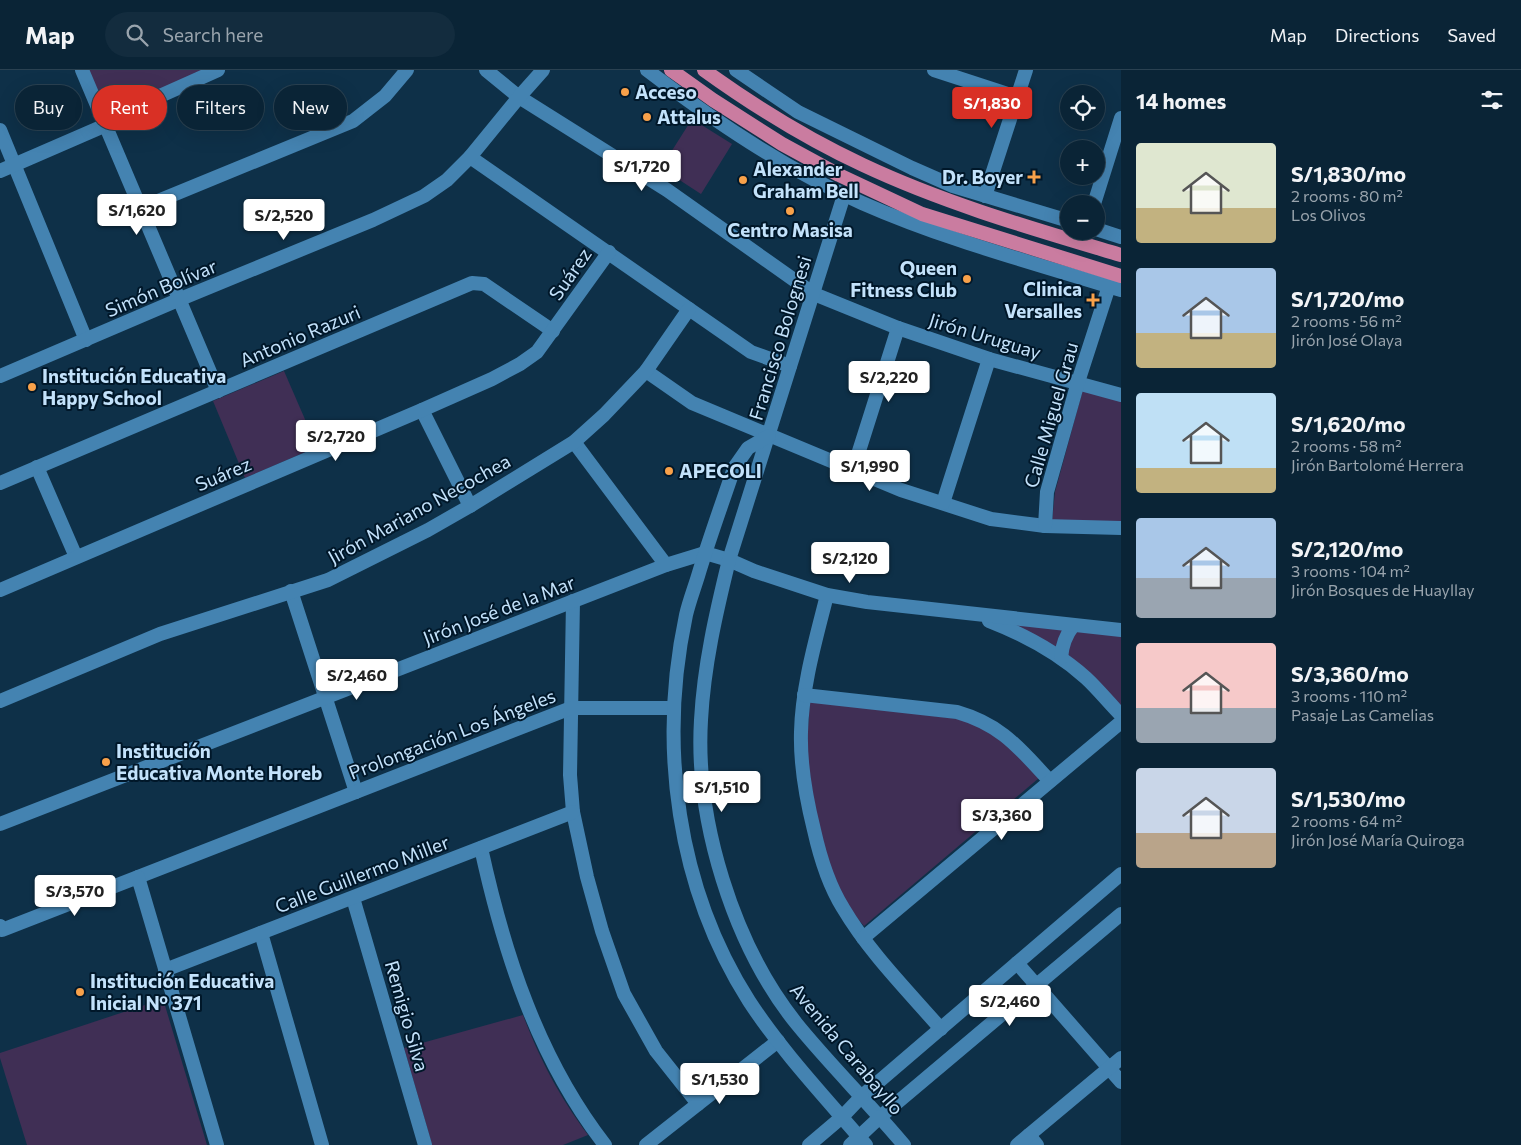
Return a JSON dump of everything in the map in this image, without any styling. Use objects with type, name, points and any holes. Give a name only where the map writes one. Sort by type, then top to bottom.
[{"type":"highway","points":[[672,70],[713,100],[782,144],[839,175],[922,214],[1121,276]]},
{"type":"highway","points":[[704,70],[753,104],[801,133],[863,165],[943,198],[1018,224],[1121,255]]},
{"type":"street","points":[[82,70],[92,93]]},
{"type":"street","points":[[167,94],[218,70]]},
{"type":"street","points":[[141,208],[353,121],[384,96],[407,70]]},
{"type":"street","name":"Jirón Uruguay","points":[[486,70],[519,97],[667,190],[814,294],[898,328],[989,359],[1121,395]]},
{"type":"street","name":"Simón Bolívar","points":[[0,377],[178,300],[374,220],[424,196],[447,180],[470,157],[543,70]]},
{"type":"street","points":[[647,70],[693,105],[739,136],[844,195],[922,228],[1115,288]]},
{"type":"street","points":[[736,70],[798,112],[859,143],[953,186],[1060,218]]},
{"type":"street","points":[[934,70],[1017,97]]},
{"type":"street","points":[[986,196],[1026,70]]},
{"type":"street","points":[[1097,195],[1121,118]]},
{"type":"street","points":[[0,171],[92,129]]},
{"type":"street","points":[[0,130],[86,340]]},
{"type":"street","points":[[108,130],[178,300],[218,391]]},
{"type":"street","points":[[470,157],[751,352],[790,366]]},
{"type":"street","name":"Francisco Bolognesi","points":[[769,436],[844,195]]},
{"type":"street","points":[[1105,232],[1121,237]]},
{"type":"street","name":"Suárez","points":[[0,590],[422,410],[492,379],[520,364],[537,352],[609,252]]},
{"type":"street","name":"Antonio Razuri","points":[[0,483],[472,283],[484,284],[553,331]]},
{"type":"street","name":"Calle Miguel Grau","points":[[1045,526],[1047,492],[1078,382],[1115,288]]},
{"type":"street","name":"Jirón Mariano Necochea","points":[[0,701],[160,634],[328,580],[428,530],[574,442],[604,415],[646,371],[689,309]]},
{"type":"street","points":[[853,470],[898,328]]},
{"type":"street","points":[[943,503],[989,359]]},
{"type":"street","points":[[646,371],[692,403],[902,490],[991,519],[1045,526],[1121,528]]},
{"type":"street","points":[[422,410],[470,506]]},
{"type":"street","points":[[769,436],[748,448],[734,468],[686,613],[673,708],[676,787],[684,841],[695,884],[708,920],[728,964],[749,1001],[778,1041],[842,1117],[858,1142],[880,1117],[1121,914]]},
{"type":"street","name":"Avenida Carabayllo","points":[[769,436],[729,560],[715,615],[708,654],[701,720],[704,789],[710,830],[718,867],[730,902],[765,976],[796,1022],[904,1145]]},
{"type":"street","points":[[574,442],[666,565]]},
{"type":"street","points":[[37,467],[76,557]]},
{"type":"street","points":[[705,553],[827,595],[867,602],[1121,630]]},
{"type":"street","name":"Jirón José de la Mar","points":[[0,824],[666,565],[705,553]]},
{"type":"street","points":[[291,591],[356,792]]},
{"type":"street","points":[[827,595],[804,695],[801,732],[802,773],[816,840],[825,871],[842,907],[863,938],[941,1029]]},
{"type":"street","points":[[572,602],[570,775],[573,812],[587,877],[602,931],[624,994],[656,1051],[698,1104]]},
{"type":"street","points":[[968,614],[1007,628],[1036,642],[1087,679],[1121,715]]},
{"type":"street","points":[[1060,658],[1066,635],[1073,626]]},
{"type":"street","points":[[804,695],[957,712],[977,718],[1013,742],[1050,782]]},
{"type":"street","name":"Prolongación Los Ángeles","points":[[1,929],[571,708],[673,708]]},
{"type":"street","points":[[863,938],[1121,722]]},
{"type":"street","name":"Calle Guillermo Miller","points":[[165,970],[573,812]]},
{"type":"street","points":[[481,848],[502,934],[528,1008],[544,1045],[570,1095],[605,1145]]},
{"type":"street","points":[[809,1145],[842,1117],[862,1096],[1121,874]]},
{"type":"street","points":[[138,877],[217,1145]]},
{"type":"street","name":"Remigio Silva","points":[[353,898],[425,1145]]},
{"type":"street","points":[[261,933],[322,1145]]},
{"type":"street","points":[[1017,963],[1121,1082]]},
{"type":"street","points":[[646,1145],[778,1041]]},
{"type":"street","points":[[1017,1145],[1033,1140],[1121,1058]]},
{"type":"shaded area","points":[[88,70],[205,70],[167,87],[167,85],[94,85]]},
{"type":"shaded area","points":[[692,119],[732,144],[701,194],[661,168]]},
{"type":"shaded area","points":[[284,371],[317,447],[245,478],[213,401]]},
{"type":"shaded area","points":[[1083,389],[1121,401],[1121,523],[1052,521],[1055,492]]},
{"type":"shaded area","points":[[1003,620],[1121,636],[1121,706]]},
{"type":"shaded area","points":[[810,700],[966,720],[989,730],[1009,745],[1039,778],[864,926],[849,909],[833,883],[821,839],[806,755]]},
{"type":"shaded area","points":[[163,999],[207,1145],[27,1145],[0,1053]]},
{"type":"shaded area","points":[[523,1015],[551,1077],[588,1135],[563,1145],[432,1145],[404,1048]]},
{"type":"place","name":"Acceso","points":[[625,92]]},
{"type":"place","name":"Attalus","points":[[647,117]]},
{"type":"place","name":"Dr. Boyer","points":[[1034,177]]},
{"type":"place","name":"Alexander Graham Bell","points":[[743,180]]},
{"type":"place","name":"Centro Masisa","points":[[790,211]]},
{"type":"place","name":"Queen Fitness Club","points":[[967,279]]},
{"type":"place","name":"Clinica Versalles","points":[[1093,300]]},
{"type":"place","name":"Institución Educativa Happy School","points":[[32,387]]},
{"type":"place","name":"APECOLI","points":[[669,471]]},
{"type":"place","name":"Institución Educativa Monte Horeb","points":[[106,762]]},
{"type":"place","name":"Institución Educativa Inicial Nº 371","points":[[80,992]]}]
